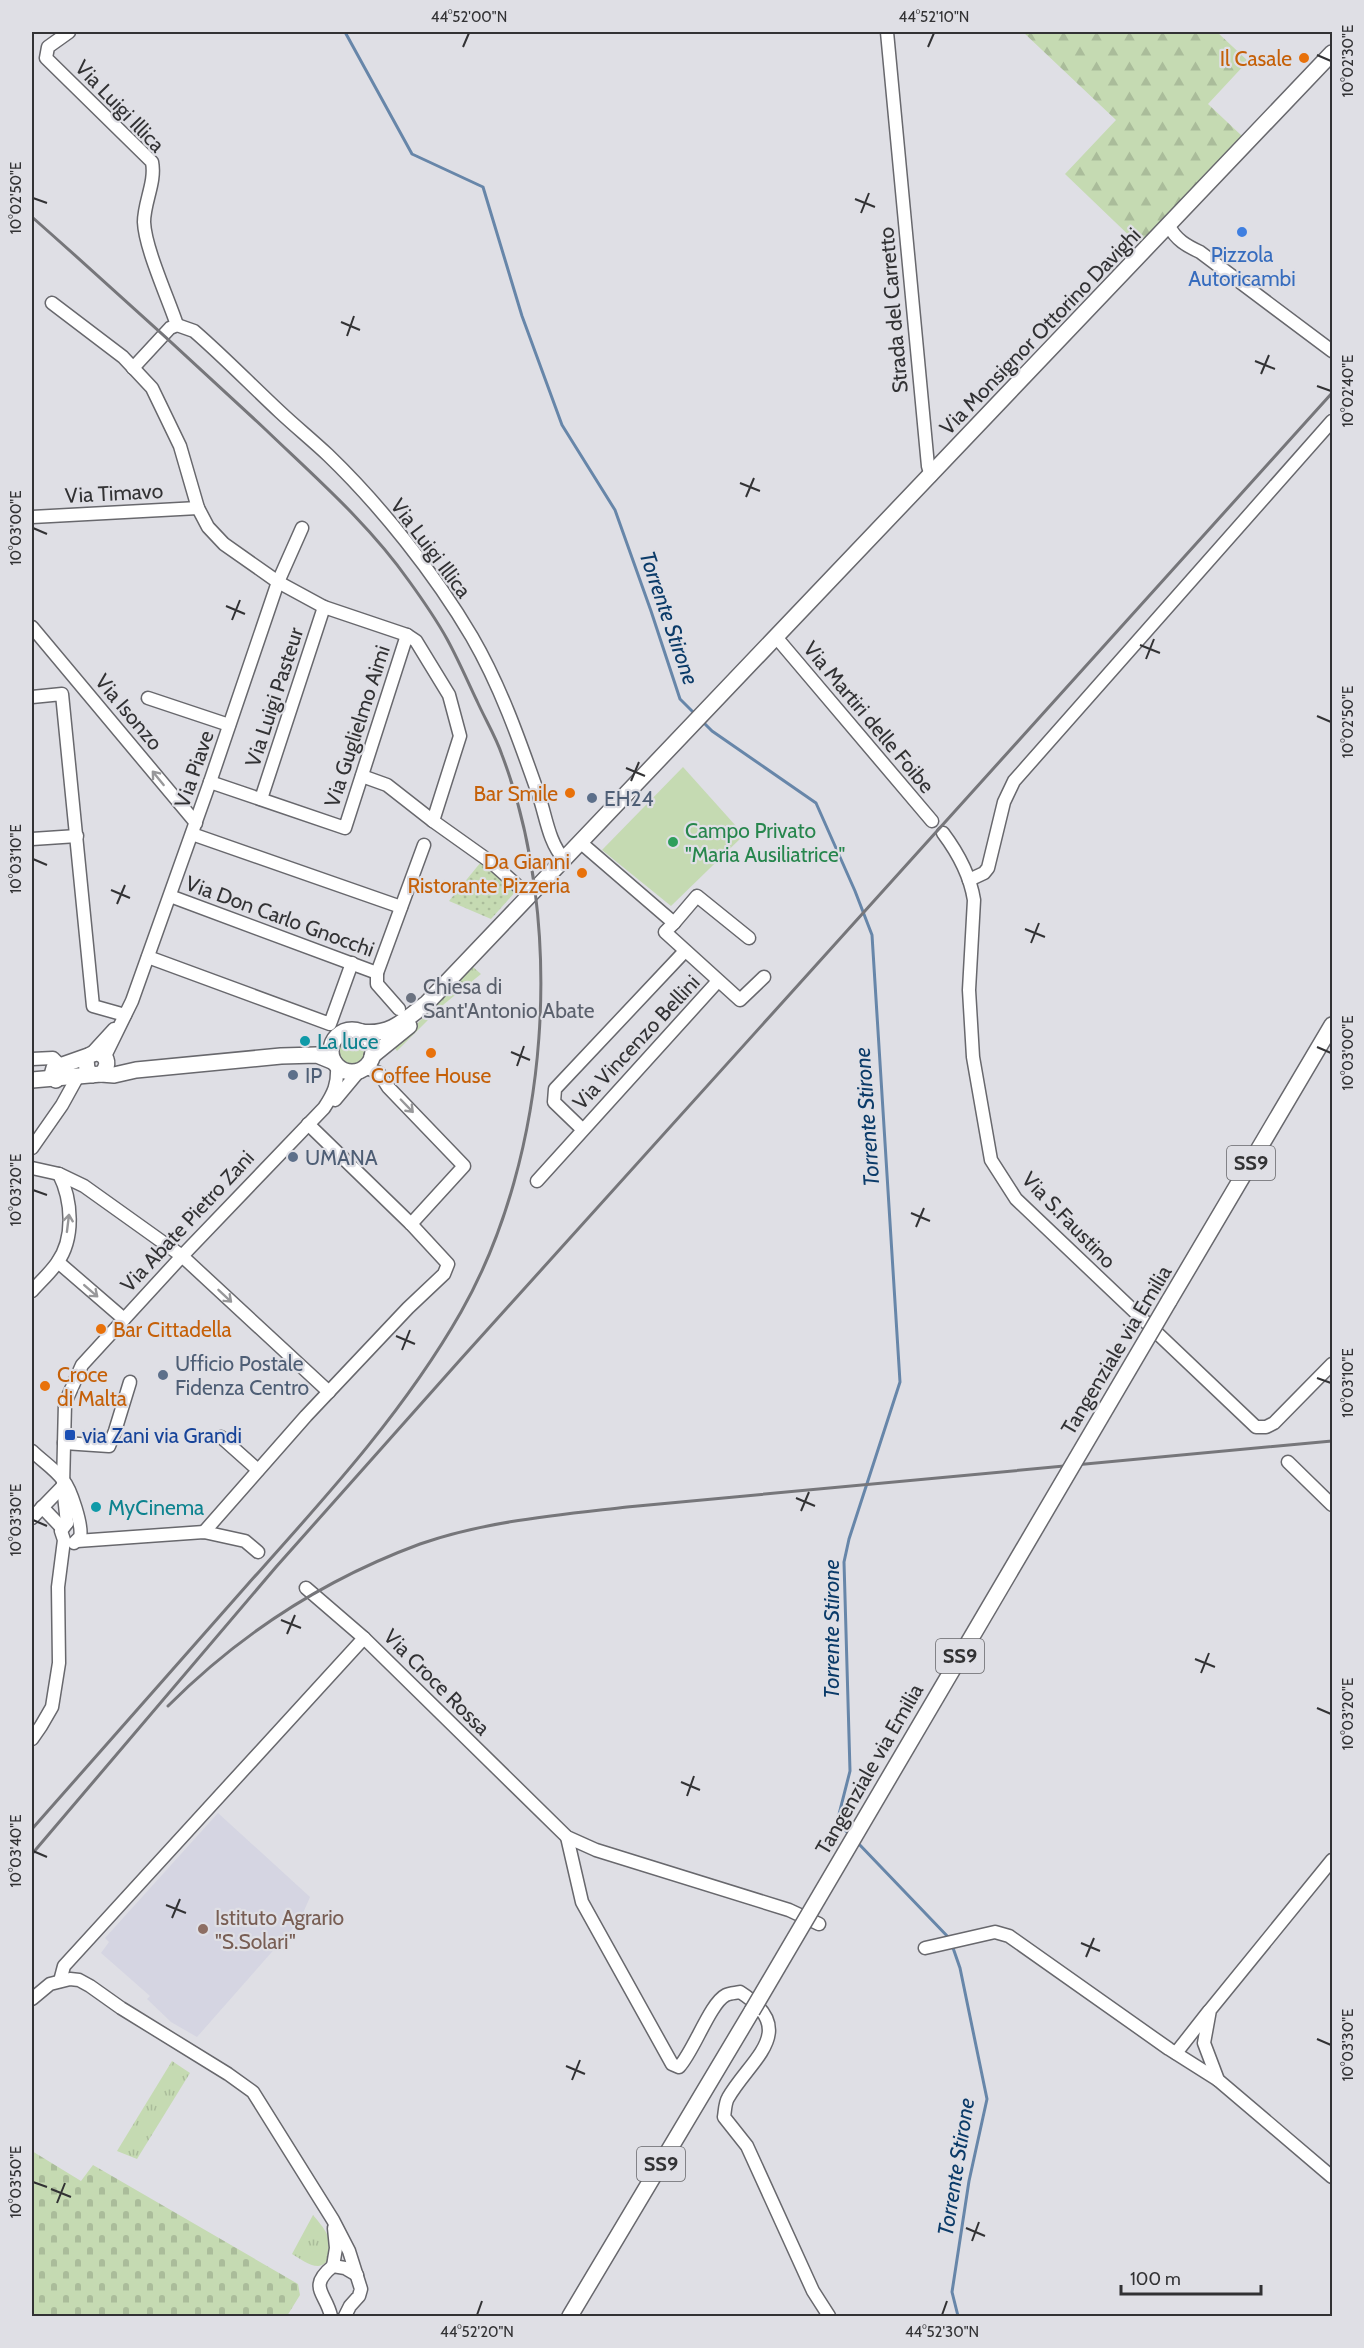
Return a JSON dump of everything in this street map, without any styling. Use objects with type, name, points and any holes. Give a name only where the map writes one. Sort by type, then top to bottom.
[{"type":"main road","name":"Via Monsignor Ottorino Davighi","points":[[753,662],[1332,53]]},
{"type":"main road","name":"Via Abate Pietro Zani","points":[[366,1064],[414,1021],[427,1003],[753,662]]},
{"type":"main road","name":"Via Abate Pietro Zani","points":[[361,1032],[375,1034],[398,1025],[427,1003]]},
{"type":"main road","name":"Tangenziale via Emilia","points":[[570,2316],[1332,1025]]},
{"type":"main road","points":[[32,1075],[95,1064],[114,1075],[136,1070],[281,1056],[317,1056],[348,1072],[366,1064],[371,1042],[361,1032],[349,1030],[338,1034],[331,1050],[335,1064]]},
{"type":"main road","points":[[281,1056],[310,1049],[334,1039]]},
{"type":"main road","points":[[32,1080],[57,1071],[95,1064]]},
{"type":"street","name":"Via Luigi Illica","points":[[69,32],[48,47],[46,58],[152,162],[154,171],[144,221],[145,230],[177,325],[194,331],[329,456],[387,517],[424,567],[471,636],[491,673],[539,798],[547,828],[564,859]]},
{"type":"street","name":"Strada del Carretto","points":[[886,32],[916,356],[931,476]]},
{"type":"street","points":[[1169,226],[1173,235],[1183,244],[1200,252],[1332,351]]},
{"type":"street","points":[[52,303],[123,357],[152,388],[180,446],[198,508],[208,527],[224,544],[278,582],[324,607],[407,635],[416,641],[449,695],[460,736],[433,820]]},
{"type":"street","points":[[133,368],[170,328],[177,325]]},
{"type":"street","points":[[943,833],[958,854],[969,879],[984,873],[988,868],[1004,802],[1014,781],[1332,421]]},
{"type":"street","name":"Via Timavo","points":[[32,517],[198,508]]},
{"type":"street","name":"Via Piave","points":[[54,1113],[95,1064],[123,1018],[148,957],[194,829],[278,582],[302,528]]},
{"type":"street","name":"Via Luigi Pasteur","points":[[261,799],[324,607]]},
{"type":"street","name":"Via Isonzo","points":[[32,627],[108,717],[194,829]]},
{"type":"street","name":"Via Guglielmo Aimi","points":[[261,799],[345,828],[407,635]]},
{"type":"street","name":"Via Martiri delle Foibe","points":[[776,637],[932,821]]},
{"type":"street","points":[[32,697],[62,694],[93,1006],[123,1018]]},
{"type":"street","points":[[148,698],[230,725]]},
{"type":"street","points":[[362,776],[387,785],[492,863],[529,896]]},
{"type":"street","points":[[210,782],[261,799]]},
{"type":"street","points":[[194,829],[401,907]]},
{"type":"street","points":[[32,839],[77,836]]},
{"type":"street","points":[[580,842],[674,923]]},
{"type":"street","points":[[399,1009],[377,984],[377,973],[424,845]]},
{"type":"street","name":"Via S.Faustino","points":[[969,879],[974,900],[969,990],[973,1057],[991,1160],[1016,1199],[1256,1427],[1266,1427],[1274,1423],[1332,1364]]},
{"type":"street","name":"Via Don Carlo Gnocchi","points":[[170,896],[377,973]]},
{"type":"street","points":[[749,938],[697,896],[665,932],[740,1000],[764,977]]},
{"type":"street","points":[[582,1129],[554,1102],[555,1089],[685,951]]},
{"type":"street","points":[[148,957],[330,1024],[352,963]]},
{"type":"street","name":"Via Vincenzo Bellini","points":[[537,1181],[718,981]]},
{"type":"street","points":[[32,1059],[53,1058],[64,1090],[54,1113],[32,1148]]},
{"type":"street","name":"Via Abate Pietro Zani","points":[[63,1483],[65,1403],[82,1365],[324,1107],[334,1093],[338,1082],[335,1064]]},
{"type":"street","points":[[366,1064],[379,1073],[388,1087],[464,1166],[411,1224]]},
{"type":"street","name":"Via Abate Pietro Zani","points":[[324,1107],[335,1100],[366,1064]]},
{"type":"street","points":[[204,1532],[329,1392],[444,1274],[448,1264],[411,1224],[308,1124]]},
{"type":"street","points":[[32,1168],[59,1174],[84,1186],[182,1256],[329,1392]]},
{"type":"street","points":[[32,1291],[58,1262],[65,1245],[70,1218],[67,1190],[59,1174]]},
{"type":"street","points":[[58,1262],[124,1319]]},
{"type":"street","points":[[64,1443],[108,1446],[116,1431],[130,1382]]},
{"type":"street","points":[[221,1437],[258,1470]]},
{"type":"street","points":[[32,1451],[63,1483],[75,1505],[72,1532],[58,1587],[59,1663],[52,1707],[32,1739]]},
{"type":"street","points":[[1288,1462],[1332,1505]]},
{"type":"street","points":[[32,1518],[63,1483]]},
{"type":"street","points":[[42,1507],[72,1532],[128,1536],[204,1532],[245,1541],[258,1551]]},
{"type":"street","points":[[306,1588],[364,1638]]},
{"type":"street","name":"Via Croce Rossa","points":[[60,1981],[64,1965],[364,1638],[567,1837],[596,1850],[789,1910],[819,1924]]},
{"type":"street","points":[[567,1837],[582,1902],[672,2064],[679,2067],[687,2059],[714,2008],[725,1995],[740,1992],[756,2002],[766,2015],[770,2032],[760,2058],[727,2100],[724,2116],[747,2146],[813,2291],[829,2316]]},
{"type":"street","points":[[1176,2053],[1332,1860]]},
{"type":"street","points":[[925,1948],[995,1932],[1009,1936],[1218,2080],[1332,2177]]},
{"type":"street","points":[[79,1980],[76,1960],[81,1949]]},
{"type":"street","points":[[32,1999],[51,1984],[79,1980],[253,2092],[333,2220],[349,2251],[361,2289],[356,2301],[348,2311],[325,2303]]},
{"type":"street","points":[[1210,2010],[1204,2043],[1218,2080]]},
{"type":"street","points":[[331,2316],[319,2291],[319,2284],[325,2273],[333,2266],[336,2248],[333,2220]]},
{"type":"street","points":[[333,2266],[345,2268],[357,2276]]},
{"type":"shaded area","name":"Istituto Agrario \"S.Solari\"","points":[[218,1813],[310,1897],[300,1920],[197,2037],[171,2022],[147,1999],[150,1996],[101,1953],[109,1942],[105,1938]]},
{"type":"green space","points":[[1023,32],[1217,32],[1248,61],[1208,104],[1242,136],[1139,245],[1065,174],[1116,120]]},
{"type":"green space","name":"Campo Privato \"Maria Ausiliatrice\"","points":[[683,767],[744,835],[671,906],[602,850]]},
{"type":"green space","points":[[481,862],[517,890],[491,919],[449,901]]},
{"type":"green space","points":[[473,967],[481,974],[443,1005],[397,1051],[392,1044],[410,1031]]},
{"type":"green space","points":[[353,1036],[363,1040],[367,1050],[363,1060],[353,1064],[343,1060],[339,1050],[343,1040]]},
{"type":"green space","points":[[172,2061],[190,2073],[137,2159],[117,2151]]},
{"type":"green space","points":[[32,2151],[81,2181],[93,2165],[298,2284],[300,2295],[287,2316],[32,2316]]},
{"type":"green space","points":[[313,2215],[321,2224],[331,2246],[329,2258],[320,2266],[308,2263],[292,2254]]},
{"type":"waterway","name":"Torrente Stirone","points":[[345,32],[412,154],[483,187],[522,316],[562,425],[615,510],[680,699],[696,715]]},
{"type":"waterway","name":"Torrente Stirone","points":[[703,722],[712,731],[816,803],[872,935],[900,1382],[849,1539],[844,1562],[850,1771],[837,1822],[850,1835]]},
{"type":"waterway","name":"Torrente Stirone","points":[[857,1842],[950,1939]]},
{"type":"waterway","name":"Torrente Stirone","points":[[952,1945],[960,1968],[987,2099],[969,2181],[952,2292],[958,2316]]},
{"type":"railway","points":[[32,217],[179,349],[323,484],[377,540],[424,602],[451,647],[502,755],[522,821],[535,891],[541,964],[539,1038],[530,1111],[514,1182],[491,1250],[461,1312],[414,1385],[362,1453],[32,1829]]},
{"type":"railway","points":[[32,1854],[276,1567],[460,1360],[1332,393]]},
{"type":"railway","points":[[168,1706],[224,1655],[254,1632],[318,1592],[351,1574],[420,1544],[496,1524],[627,1507],[1332,1441]]},
{"type":"place","name":"Il Casale","points":[[1304,58]]},
{"type":"place","name":"Pizzola Autoricambi","points":[[1242,232]]},
{"type":"place","name":"Bar Smile","points":[[570,793]]},
{"type":"place","name":"EH24","points":[[592,798]]},
{"type":"place","name":"Campo Privato \"Maria Ausiliatrice\"","points":[[673,842]]},
{"type":"place","name":"Da Gianni Ristorante Pizzeria","points":[[582,873]]},
{"type":"place","name":"Chiesa di Sant'Antonio Abate","points":[[411,998]]},
{"type":"place","name":"La luce","points":[[305,1041]]},
{"type":"place","name":"Coffee House","points":[[431,1053]]},
{"type":"place","name":"IP","points":[[293,1075]]},
{"type":"place","name":"UMANA","points":[[293,1157]]},
{"type":"place","name":"Bar Cittadella","points":[[101,1329]]},
{"type":"place","name":"Ufficio Postale Fidenza Centro","points":[[163,1375]]},
{"type":"place","name":"Croce di Malta","points":[[45,1386]]},
{"type":"place","name":"via Zani via Grandi","points":[[70,1435]]},
{"type":"place","name":"MyCinema","points":[[96,1507]]},
{"type":"place","name":"Istituto Agrario \"S.Solari\"","points":[[203,1929]]}]
